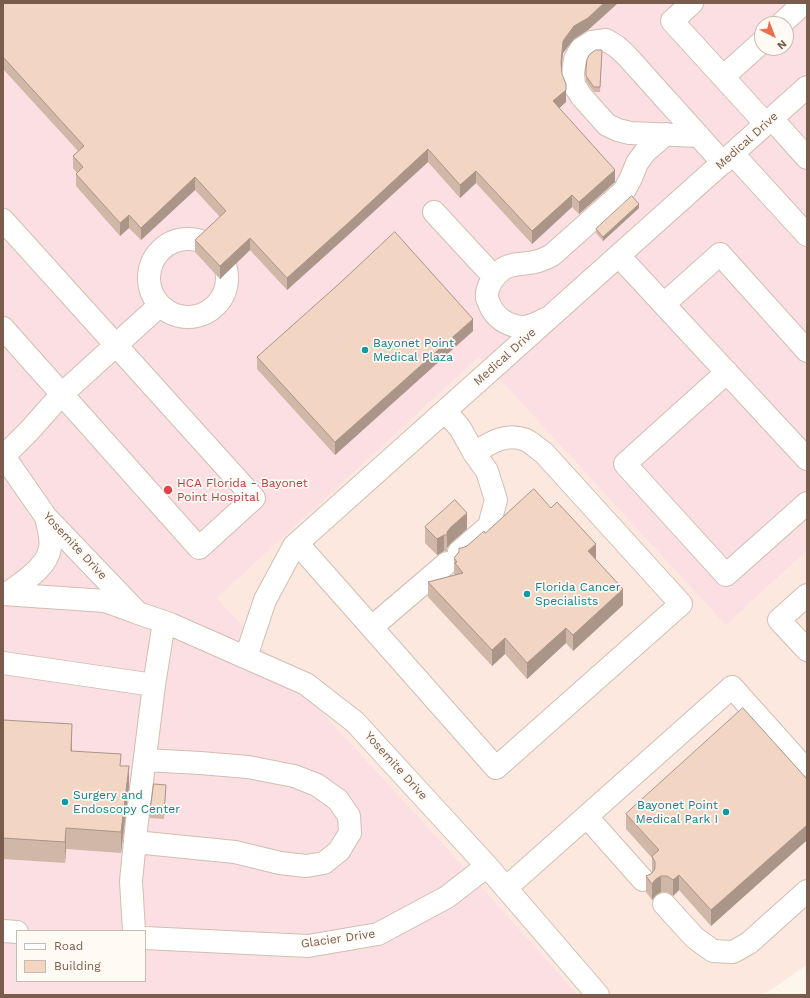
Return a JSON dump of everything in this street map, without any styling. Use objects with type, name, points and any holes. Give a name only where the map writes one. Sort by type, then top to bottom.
[{"type":"street","points":[[692,3],[672,21],[723,77],[807,158]]},
{"type":"street","points":[[790,16],[804,3]]},
{"type":"street","points":[[699,136],[630,133],[618,130],[607,124],[582,97],[574,85],[573,73],[575,59],[581,49],[592,42],[606,40],[626,54],[699,136],[728,158],[807,235]]},
{"type":"street","points":[[723,77],[754,49]]},
{"type":"street","name":"Medical Drive","points":[[246,657],[265,600],[294,546],[807,87]]},
{"type":"street","points":[[551,316],[536,324],[523,327],[510,324],[499,318],[491,310],[487,298],[489,286],[494,277],[503,268],[516,264],[543,260],[552,255],[624,191],[631,178],[636,163],[646,151],[666,134]]},
{"type":"street","points":[[434,212],[494,277]]},
{"type":"street","points":[[3,220],[254,498],[199,548],[3,328]]},
{"type":"street","points":[[664,304],[720,254],[807,351]]},
{"type":"street","points":[[619,256],[807,459]]},
{"type":"street","points":[[4,455],[29,431],[62,394],[159,306]]},
{"type":"street","points":[[727,372],[625,464],[726,575],[807,503]]},
{"type":"street","points":[[372,627],[488,526],[496,500],[487,471],[474,453],[460,428],[445,411]]},
{"type":"street","points":[[297,543],[496,768],[681,604],[544,453],[527,440],[511,437],[493,441],[474,453]]},
{"type":"street","name":"Yosemite Drive","points":[[4,455],[46,517],[138,613]]},
{"type":"street","points":[[5,594],[36,572],[45,561],[50,550],[50,537],[46,517]]},
{"type":"street","name":"Yosemite Drive","points":[[5,594],[105,601],[164,622],[306,684],[355,722],[487,866],[598,995]]},
{"type":"street","points":[[807,595],[779,620],[807,650]]},
{"type":"street","points":[[134,930],[131,881],[154,685],[164,622]]},
{"type":"street","points":[[3,663],[154,685]]},
{"type":"street","points":[[506,888],[732,687],[807,771]]},
{"type":"street","points":[[135,842],[235,852],[280,863],[306,866],[324,863],[338,851],[350,832],[349,816],[338,800],[317,785],[294,776],[248,767],[145,760]]},
{"type":"street","points":[[587,817],[643,880]]},
{"type":"street","name":"Glacier Drive","points":[[146,938],[308,946],[378,934],[447,897],[487,866]]},
{"type":"street","points":[[664,904],[695,938],[713,951],[733,952],[749,943],[807,891]]},
{"type":"street","points":[[3,932],[16,932]]},
{"type":"shaded area","name":"HCA Florida - Bayonet Point Hospital","points":[[3,3],[807,3],[807,551],[726,625],[479,357],[217,598],[437,837],[578,995],[3,995]]},
{"type":"shaded area","points":[[479,357],[588,475],[746,607],[807,551],[807,965],[761,995],[578,995],[437,837],[217,598]]},
{"type":"building","points":[[3,3],[604,3],[588,18],[574,26],[563,41],[561,62],[566,90],[553,101],[615,170],[579,202],[572,195],[532,231],[476,171],[460,185],[428,149],[287,278],[250,238],[220,266],[195,240],[226,211],[195,177],[141,228],[129,215],[120,223],[76,174],[83,167],[73,156],[84,146],[3,57]]},
{"type":"building","points":[[596,50],[602,50],[600,87],[594,87],[586,76],[587,59],[590,54]]},
{"type":"building","points":[[632,196],[639,204],[603,237],[596,229]]},
{"type":"building","name":"Bayonet Point Medical Plaza","points":[[395,232],[473,319],[335,442],[257,357]]},
{"type":"building","name":"Florida Cancer Specialists","points":[[534,489],[551,508],[557,502],[596,544],[588,551],[623,589],[573,635],[566,628],[527,663],[505,638],[492,650],[428,582],[463,573],[455,563],[457,562],[454,558],[459,552],[459,548],[467,546],[484,531],[485,533]]},
{"type":"building","points":[[455,500],[467,513],[451,527],[447,532],[447,535],[437,539],[425,527]]},
{"type":"building","name":"Bayonet Point Medical Park I","points":[[743,708],[807,779],[807,827],[806,826],[711,910],[679,875],[673,880],[667,876],[661,876],[652,884],[646,876],[651,874],[655,869],[655,862],[652,856],[659,850],[626,814]]},
{"type":"building","name":"Surgery and Endoscopy Center","points":[[3,720],[72,724],[71,751],[121,754],[120,766],[129,766],[121,832],[66,828],[65,842],[3,838]]},
{"type":"building","points":[[154,784],[166,785],[164,814],[150,814]]},
{"type":"place","name":"Bayonet Point Medical Plaza","points":[[365,350]]},
{"type":"place","name":"HCA Florida - Bayonet Point Hospital","points":[[168,490]]},
{"type":"place","name":"Florida Cancer Specialists","points":[[527,594]]},
{"type":"place","name":"Surgery and Endoscopy Center","points":[[65,802]]},
{"type":"place","name":"Bayonet Point Medical Park I","points":[[726,812]]}]
